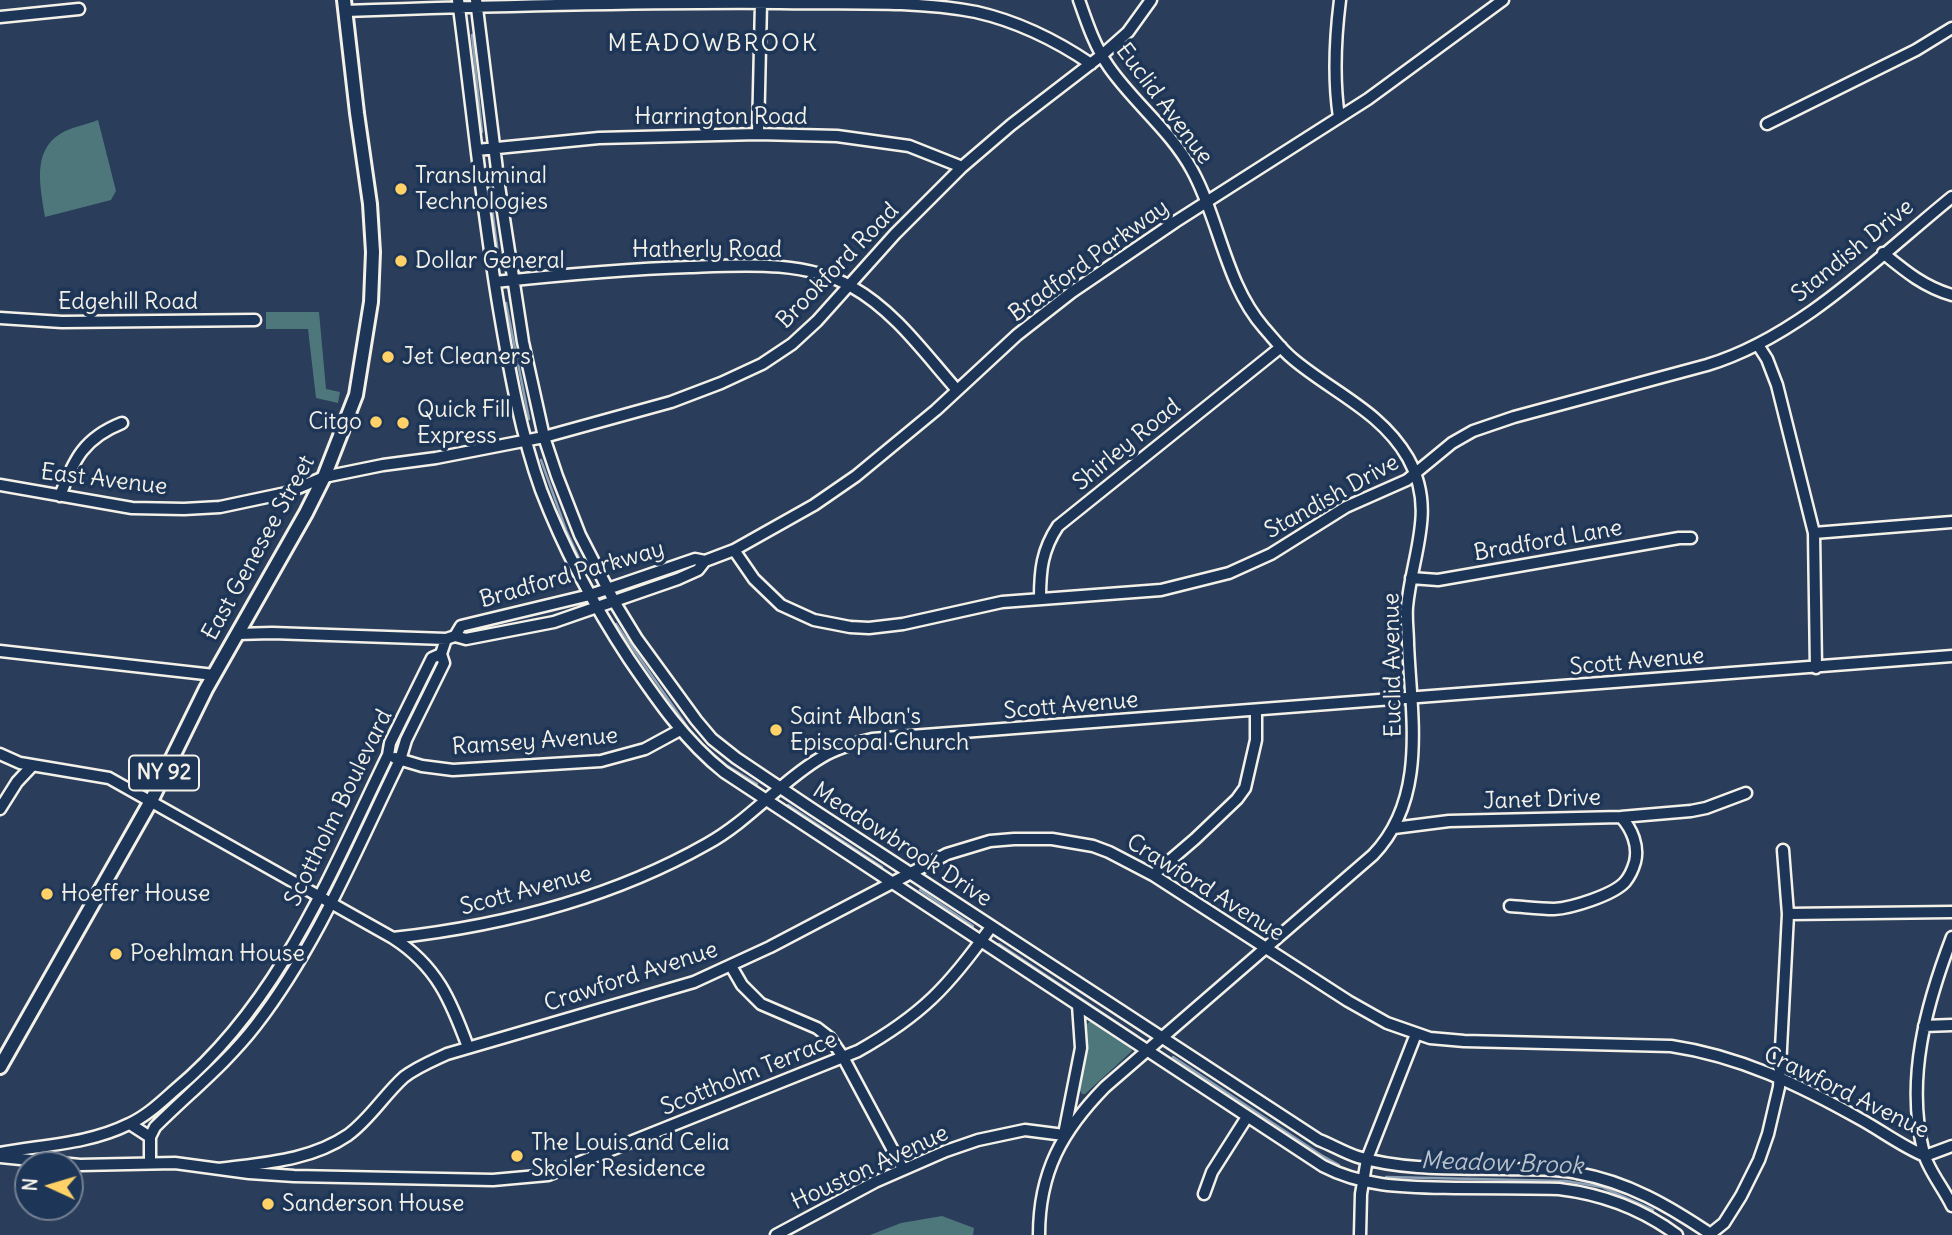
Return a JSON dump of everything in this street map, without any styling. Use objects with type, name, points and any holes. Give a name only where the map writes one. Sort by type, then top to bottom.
[{"type":"main road","name":"East Genesee Street","points":[[0,1067],[150,801],[214,675],[324,477],[356,395],[364,354],[373,274],[370,204],[344,5]]},
{"type":"street","name":"Euclid Avenue","points":[[1064,1135],[1079,1114],[1105,1087],[1373,855],[1394,828],[1405,803],[1413,763],[1407,609],[1423,511],[1415,473],[1399,444],[1378,420],[1293,359],[1262,326],[1244,300],[1230,269],[1208,202],[1180,151],[1109,68],[1079,0]]},
{"type":"street","name":"Brookford Road","points":[[324,477],[544,437],[671,402],[762,364],[792,344],[817,321],[895,234],[962,167],[1011,125],[1091,65],[1128,32],[1151,0]]},
{"type":"street","points":[[1339,0],[1334,74],[1339,117]]},
{"type":"street","name":"Bradford Parkway","points":[[237,634],[466,639],[513,632],[615,603],[698,570],[705,561],[734,550],[814,505],[856,476],[1017,335],[1072,292],[1406,73],[1503,0]]},
{"type":"street","name":"Meadowbrook Drive","points":[[477,3],[523,342],[544,437],[556,477],[580,534],[615,603],[637,639],[712,739],[736,758],[991,927],[1319,1140],[1367,1159],[1438,1168],[1574,1172],[1631,1187],[1711,1235]]},
{"type":"street","points":[[758,134],[761,3]]},
{"type":"street","points":[[344,5],[761,3],[937,6],[1006,20],[1061,45],[1091,65]]},
{"type":"street","name":"Meadowbrook Drive","points":[[458,4],[508,363],[542,491],[597,608],[650,690],[701,754],[766,800],[1247,1117],[1344,1177],[1362,1182],[1409,1187],[1559,1189],[1583,1192],[1623,1205],[1672,1233]]},
{"type":"street","points":[[0,17],[79,9]]},
{"type":"street","points":[[1767,124],[1916,50],[1952,28]]},
{"type":"street","name":"Harrington Road","points":[[477,150],[599,138],[758,134],[837,136],[892,143],[945,158],[962,167]]},
{"type":"street","name":"Standish Drive","points":[[734,550],[754,579],[781,605],[814,620],[869,628],[903,624],[1002,602],[1161,590],[1229,572],[1271,554],[1346,507],[1407,480],[1452,443],[1473,431],[1514,417],[1707,365],[1758,345],[1802,318],[1952,197]]},
{"type":"street","points":[[1883,253],[1913,278],[1952,295]]},
{"type":"street","name":"Hatherly Road","points":[[495,282],[634,269],[716,266],[792,269],[824,275],[849,285],[877,302],[957,390]]},
{"type":"street","name":"Edgehill Road","points":[[0,318],[62,322],[256,320]]},
{"type":"street","points":[[1758,345],[1767,359],[1777,385],[1814,533],[1816,668]]},
{"type":"street","name":"Shirley Road","points":[[1040,598],[1042,555],[1058,526],[1281,347]]},
{"type":"street","points":[[60,496],[70,470],[88,443],[103,430],[122,423]]},
{"type":"street","name":"East Avenue","points":[[0,485],[132,508],[184,509],[220,507],[286,493],[324,477]]},
{"type":"street","points":[[1814,533],[1952,522]]},
{"type":"street","name":"Bradford Lane","points":[[1411,578],[1438,580],[1690,538]]},
{"type":"street","name":"Bradford Parkway","points":[[450,637],[461,626],[590,595],[695,559],[705,561]]},
{"type":"street","name":"Scottholm Boulevard","points":[[150,1137],[155,1127],[216,1071],[255,1026],[297,967],[400,760],[406,740],[444,663],[442,654],[450,637]]},
{"type":"street","points":[[0,651],[214,675]]},
{"type":"street","name":"Scottholm Boulevard","points":[[0,1155],[93,1138],[130,1124],[198,1071],[246,1018],[268,988],[299,936],[432,659],[442,654]]},
{"type":"street","name":"Scott Avenue","points":[[393,938],[442,933],[508,919],[603,891],[660,868],[709,843],[821,757],[848,745],[872,739],[1952,656]]},
{"type":"street","points":[[1153,875],[1195,839],[1245,788],[1256,740],[1256,711]]},
{"type":"street","name":"Ramsey Avenue","points":[[388,755],[422,766],[453,770],[601,761],[645,749],[680,730]]},
{"type":"street","points":[[0,754],[32,766],[103,776],[393,938],[419,956],[439,982],[451,1002],[468,1047]]},
{"type":"street","points":[[0,809],[17,782],[32,766]]},
{"type":"street","name":"Janet Drive","points":[[1394,828],[1449,821],[1621,817],[1691,811],[1746,793]]},
{"type":"street","points":[[1510,906],[1556,909],[1566,907],[1601,896],[1625,883],[1631,873],[1636,852],[1633,835],[1621,817]]},
{"type":"street","name":"Crawford Avenue","points":[[219,1169],[283,1161],[328,1145],[347,1135],[372,1114],[402,1079],[418,1067],[468,1047],[694,982],[770,947],[890,882],[962,848],[990,841],[1039,839],[1093,846],[1109,852],[1153,875],[1348,1001],[1387,1023],[1416,1034],[1464,1041],[1671,1046],[1703,1051],[1780,1078],[1925,1156],[1952,1146]]},
{"type":"street","points":[[1711,1235],[1724,1223],[1741,1196],[1759,1160],[1774,1112],[1780,1078],[1788,914],[1783,850]]},
{"type":"street","points":[[1788,914],[1952,912]]},
{"type":"street","name":"Scottholm Terrace","points":[[150,1163],[197,1165],[294,1177],[494,1180],[548,1175],[843,1057],[890,1033],[924,1008],[962,969],[991,927]]},
{"type":"street","points":[[1952,937],[1933,988],[1918,1071],[1918,1102],[1925,1156],[1952,1206]]},
{"type":"street","points":[[731,966],[753,999],[817,1028],[830,1038],[843,1057],[903,1169]]},
{"type":"street","name":"Euclid Avenue","points":[[1039,1235],[1041,1206],[1048,1173],[1064,1135],[1081,1048],[1078,1005]]},
{"type":"street","points":[[1924,1026],[1952,1025]]},
{"type":"street","points":[[1360,1235],[1362,1182],[1367,1159],[1416,1034]]},
{"type":"street","points":[[1204,1194],[1212,1172],[1247,1117]]},
{"type":"street","points":[[130,1124],[150,1137],[150,1163]]},
{"type":"street","name":"Houston Avenue","points":[[776,1235],[903,1169],[978,1140],[1025,1130],[1064,1135]]},
{"type":"street","name":"Scottholm Boulevard","points":[[0,1155],[80,1165],[150,1163]]},
{"type":"street","points":[[1672,1233],[1674,1211]]},
{"type":"green space","points":[[98,120],[116,191],[111,200],[45,217],[40,172],[45,151],[60,134]]},
{"type":"green space","points":[[266,312],[319,312],[326,389],[340,392],[338,403],[316,398],[308,329],[266,329]]},
{"type":"green space","points":[[1090,1021],[1132,1051],[1082,1094],[1078,1088],[1085,1026]]},
{"type":"green space","points":[[942,1216],[974,1228],[973,1235],[870,1235],[901,1223]]},
{"type":"waterway","name":"Meadow Brook","points":[[472,35],[482,132]]},
{"type":"waterway","name":"Meadow Brook","points":[[487,170],[499,261]]},
{"type":"waterway","name":"Meadow Brook","points":[[506,303],[529,419]]},
{"type":"waterway","name":"Meadow Brook","points":[[541,460],[566,530],[585,571]]},
{"type":"waterway","name":"Meadow Brook","points":[[616,624],[704,747],[726,765],[757,784]]},
{"type":"waterway","name":"Meadow Brook","points":[[788,805],[882,867]]},
{"type":"waterway","name":"Meadow Brook","points":[[920,890],[973,926]]},
{"type":"waterway","name":"Meadow Brook","points":[[999,944],[1137,1036]]},
{"type":"waterway","name":"Meadow Brook","points":[[1173,1057],[1339,1165]]},
{"type":"waterway","name":"Meadow Brook","points":[[1386,1177],[1566,1181],[1602,1187],[1653,1210]]},
{"type":"place","name":"Transluminal Technologies","points":[[401,189]]},
{"type":"place","name":"Dollar General","points":[[401,261]]},
{"type":"place","name":"Jet Cleaners","points":[[388,357]]},
{"type":"place","name":"Citgo","points":[[376,422]]},
{"type":"place","name":"Quick Fill Express","points":[[403,423]]},
{"type":"place","name":"Saint Alban's Episcopal Church","points":[[776,730]]},
{"type":"place","name":"Hoeffer House","points":[[47,894]]},
{"type":"place","name":"Poehlman House","points":[[116,954]]},
{"type":"place","name":"The Louis and Celia Skoler Residence","points":[[517,1156]]},
{"type":"place","name":"Sanderson House","points":[[268,1204]]},
{"type":"district","name":"MEADOWBROOK","points":[[713,44]]}]
